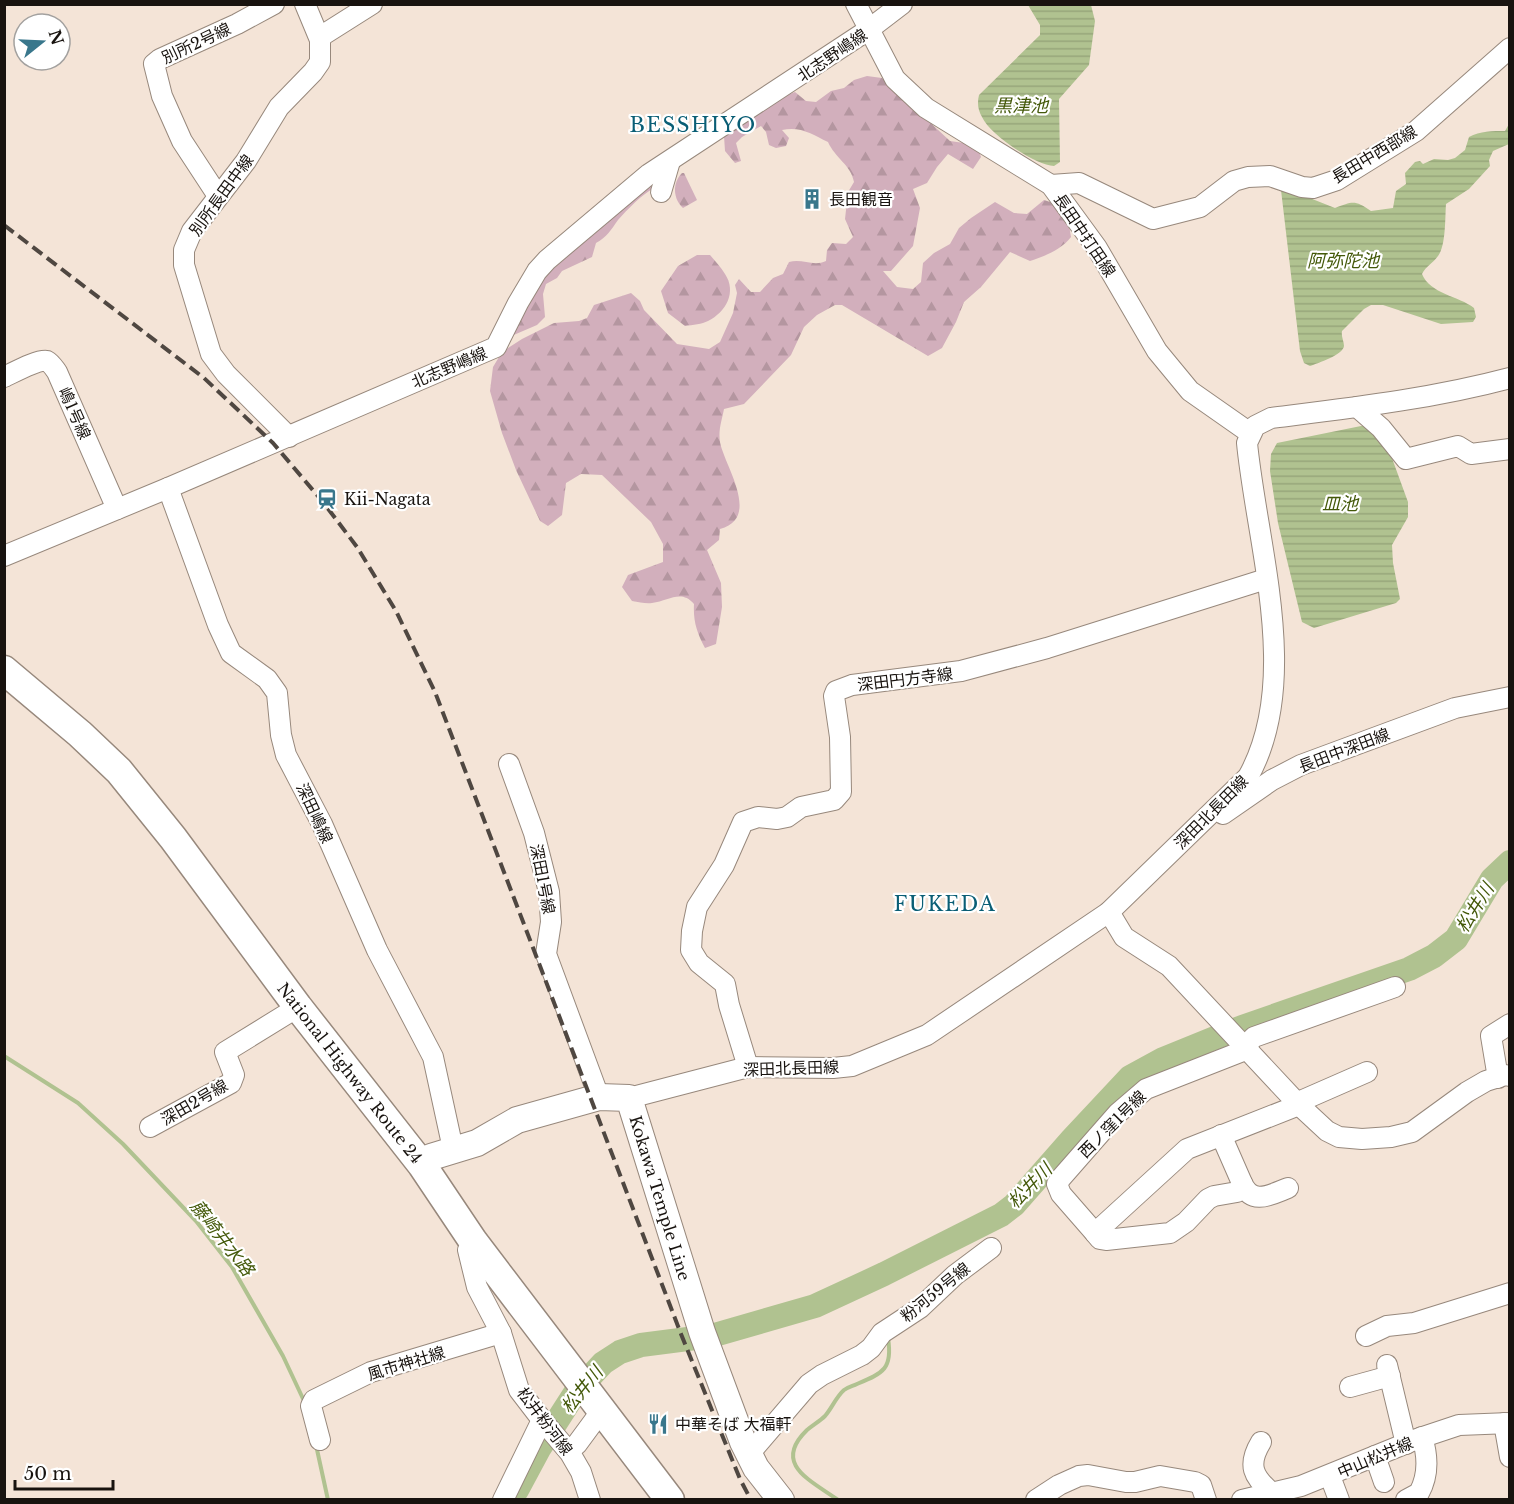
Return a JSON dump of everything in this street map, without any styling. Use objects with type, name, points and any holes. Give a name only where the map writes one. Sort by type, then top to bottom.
[{"type":"highway","name":"National Highway Route 24","points":[[4,670],[80,734],[119,771],[173,838],[298,1007],[422,1165],[473,1241],[670,1500]]},
{"type":"main road","name":"Kokawa Temple Line","points":[[422,1165],[431,1157],[477,1143],[517,1120],[599,1097],[629,1098],[704,1338],[749,1454],[756,1468],[781,1500]]},
{"type":"street","name":"別所2号線","points":[[218,196],[178,134],[162,96],[154,64],[274,4]]},
{"type":"street","points":[[305,4],[320,40]]},
{"type":"street","points":[[320,40],[328,29],[372,4]]},
{"type":"street","name":"長田中打田線","points":[[856,4],[895,79],[926,108],[1051,185],[1097,248],[1157,351],[1190,391],[1250,433]]},
{"type":"street","name":"北志野嶋線","points":[[4,556],[168,489],[496,347],[518,303],[537,271],[547,260],[649,174],[868,30],[902,4]]},
{"type":"street","name":"別所長田中線","points":[[289,437],[226,374],[212,354],[184,266],[184,250],[192,231],[246,161],[279,107],[314,72],[320,62],[320,40]]},
{"type":"street","name":"長田中西部線","points":[[1051,185],[1079,183],[1153,219],[1200,207],[1234,181],[1248,177],[1270,176],[1302,187],[1313,188],[1337,180],[1416,130],[1509,48]]},
{"type":"street","points":[[661,192],[670,161]]},
{"type":"street","name":"嶋1号線","points":[[4,377],[39,362],[46,361],[51,364],[57,372],[117,509]]},
{"type":"street","points":[[1250,433],[1255,426],[1271,418],[1416,400],[1467,390],[1509,378]]},
{"type":"street","points":[[1357,407],[1381,428],[1406,459],[1458,446],[1471,454],[1509,448]]},
{"type":"street","name":"深田北長田線","points":[[629,1098],[748,1067],[833,1068],[852,1066],[927,1035],[1109,912],[1248,777],[1257,761],[1264,739],[1274,685],[1272,625],[1248,457],[1247,443],[1250,433]]},
{"type":"street","name":"深田嶋線","points":[[168,489],[218,625],[231,653],[267,679],[277,693],[281,735],[286,755],[322,824],[377,950],[433,1057],[453,1149]]},
{"type":"street","name":"深田円方寺線","points":[[748,1067],[725,984],[699,963],[691,950],[697,907],[724,865],[742,822],[758,817],[777,819],[787,817],[801,807],[834,800],[841,792],[840,737],[834,696],[836,691],[852,686],[961,671],[1047,648],[1266,579]]},
{"type":"street","name":"長田中深田線","points":[[1191,832],[1212,822],[1272,780],[1301,765],[1455,708],[1509,697]]},
{"type":"street","name":"深田1号線","points":[[509,764],[534,833],[547,882],[551,922],[546,954],[599,1097]]},
{"type":"street","points":[[1109,912],[1124,937],[1169,966],[1299,1105],[1327,1131],[1339,1137],[1362,1139],[1391,1137],[1412,1132],[1467,1092],[1503,1077],[1491,1036],[1509,1024]]},
{"type":"street","name":"西ノ窪1号線","points":[[1095,1233],[1061,1194],[1057,1184],[1118,1113],[1146,1089],[1238,1038],[1249,1042],[1254,1037],[1395,987]]},
{"type":"street","name":"深田2号線","points":[[150,1127],[231,1083],[234,1071],[225,1052],[298,1007]]},
{"type":"street","points":[[1242,1183],[1237,1191],[1208,1199],[1186,1222],[1170,1233],[1106,1240],[1100,1239],[1095,1233],[1187,1149],[1299,1105],[1303,1100],[1367,1072]]},
{"type":"street","points":[[1221,1135],[1245,1191],[1261,1198],[1288,1188]]},
{"type":"street","name":"松井粉河線","points":[[473,1241],[468,1250],[477,1287],[501,1334],[519,1390],[544,1423],[568,1449],[581,1472],[590,1500]]},
{"type":"street","name":"粉河59号線","points":[[749,1454],[809,1384],[862,1355],[886,1330],[920,1308],[955,1275],[991,1248]]},
{"type":"street","points":[[1366,1336],[1387,1326],[1414,1323],[1509,1293]]},
{"type":"street","name":"風市神社線","points":[[320,1440],[311,1406],[314,1400],[371,1372],[501,1334]]},
{"type":"street","points":[[1350,1387],[1388,1370],[1414,1440],[1426,1450],[1427,1470],[1419,1492],[1406,1500]]},
{"type":"street","points":[[568,1449],[577,1444],[600,1407]]},
{"type":"street","points":[[503,1500],[544,1423]]},
{"type":"street","points":[[1507,1423],[1509,1457]]},
{"type":"street","name":"中山松井線","points":[[1242,1500],[1301,1486],[1330,1476],[1414,1440],[1459,1425],[1507,1423]]},
{"type":"street","points":[[1260,1442],[1252,1464],[1268,1495]]},
{"type":"street","points":[[1375,1456],[1384,1482]]},
{"type":"street","points":[[1036,1500],[1059,1485],[1079,1476],[1088,1475],[1126,1482],[1160,1476],[1195,1482],[1201,1485],[1206,1500]]},
{"type":"street","points":[[1330,1476],[1339,1500]]},
{"type":"green space","points":[[867,76],[882,78],[950,141],[971,144],[979,151],[981,157],[973,169],[948,154],[927,183],[913,189],[920,208],[913,246],[891,271],[883,271],[897,287],[913,289],[921,282],[923,263],[934,253],[950,244],[959,228],[995,202],[1014,213],[1027,214],[1044,200],[1051,202],[1065,213],[1071,237],[1058,249],[1030,261],[1010,252],[981,287],[964,302],[942,348],[928,356],[842,305],[835,305],[817,315],[804,327],[791,355],[744,404],[724,409],[720,442],[740,503],[738,514],[732,523],[720,529],[719,540],[707,550],[721,583],[722,607],[716,644],[705,648],[696,627],[694,604],[689,600],[684,597],[674,597],[650,603],[632,601],[622,587],[628,575],[663,562],[663,544],[651,522],[602,475],[581,474],[566,483],[562,515],[548,526],[540,521],[516,470],[502,433],[490,391],[493,367],[502,352],[522,339],[554,323],[587,318],[594,305],[631,293],[677,344],[709,349],[720,342],[733,313],[737,293],[735,285],[739,279],[751,292],[760,292],[773,278],[783,274],[789,262],[821,263],[826,261],[827,250],[832,243],[846,244],[853,237],[845,219],[848,192],[854,182],[850,171],[828,142],[806,132],[788,129],[782,130],[789,138],[786,146],[776,148],[769,145],[766,132],[761,126],[736,143],[741,161],[735,163],[725,151],[724,136],[780,98],[795,92],[806,101],[816,102],[831,91],[844,88],[854,80]]},
{"type":"green space","points":[[682,173],[697,200],[683,208],[677,200],[675,191],[675,186]]},
{"type":"green space","points":[[652,183],[655,185],[654,188],[635,202],[606,236],[596,243],[592,257],[562,271],[557,278],[546,284],[543,294],[545,317],[537,325],[509,337],[549,265]]},
{"type":"green space","points":[[697,255],[710,255],[718,264],[728,281],[730,294],[724,307],[714,317],[703,323],[685,326],[668,313],[661,291],[678,266]]},
{"type":"water","name":"黒津池","points":[[1028,5],[1091,5],[1095,21],[1089,65],[1059,99],[1060,162],[1054,166],[1025,155],[1003,140],[987,124],[978,106],[979,95],[1040,35],[1040,25]]},
{"type":"water","name":"阿弥陀池","points":[[1509,124],[1509,144],[1493,151],[1489,160],[1490,166],[1469,189],[1446,204],[1441,251],[1422,274],[1431,286],[1474,308],[1476,317],[1473,322],[1441,324],[1383,305],[1371,305],[1342,331],[1343,349],[1330,358],[1310,366],[1304,363],[1300,351],[1281,190],[1287,189],[1335,208],[1354,203],[1371,211],[1393,208],[1396,191],[1406,184],[1405,173],[1415,162],[1420,161],[1423,164],[1434,159],[1455,158],[1465,150],[1469,137],[1482,132],[1505,131]]},
{"type":"water","name":"皿池","points":[[1369,426],[1389,450],[1408,502],[1408,517],[1392,545],[1400,599],[1396,603],[1314,628],[1302,622],[1278,523],[1270,471],[1271,454],[1277,443]]},
{"type":"waterway","name":"松井川","points":[[517,1490],[539,1449],[575,1393],[603,1363],[620,1352],[641,1345],[711,1336],[815,1306],[1001,1215],[1014,1205],[1130,1077],[1163,1059],[1242,1027],[1409,969],[1434,956],[1456,939],[1492,879],[1510,862]]},
{"type":"waterway","name":"藤崎井水路","points":[[4,1056],[78,1103],[123,1144],[196,1221],[232,1267],[283,1356],[305,1403]]},
{"type":"waterway","points":[[838,1500],[799,1470],[794,1462],[793,1452],[797,1442],[807,1430],[825,1416],[844,1390],[880,1373],[889,1357],[888,1338]]},
{"type":"waterway","name":"藤崎井水路","points":[[316,1445],[328,1500]]},
{"type":"railway","points":[[4,225],[204,378],[273,443],[323,502],[357,547],[396,611],[435,692],[681,1334],[740,1479],[751,1500]]},
{"type":"place","name":"長田観音","points":[[812,199]]},
{"type":"place","name":"Kii-Nagata","points":[[327,499]]},
{"type":"place","name":"中華そば 大福軒","points":[[658,1424]]},
{"type":"district","name":"BESSHIYO","points":[[693,125]]},
{"type":"district","name":"FUKEDA","points":[[945,904]]}]
